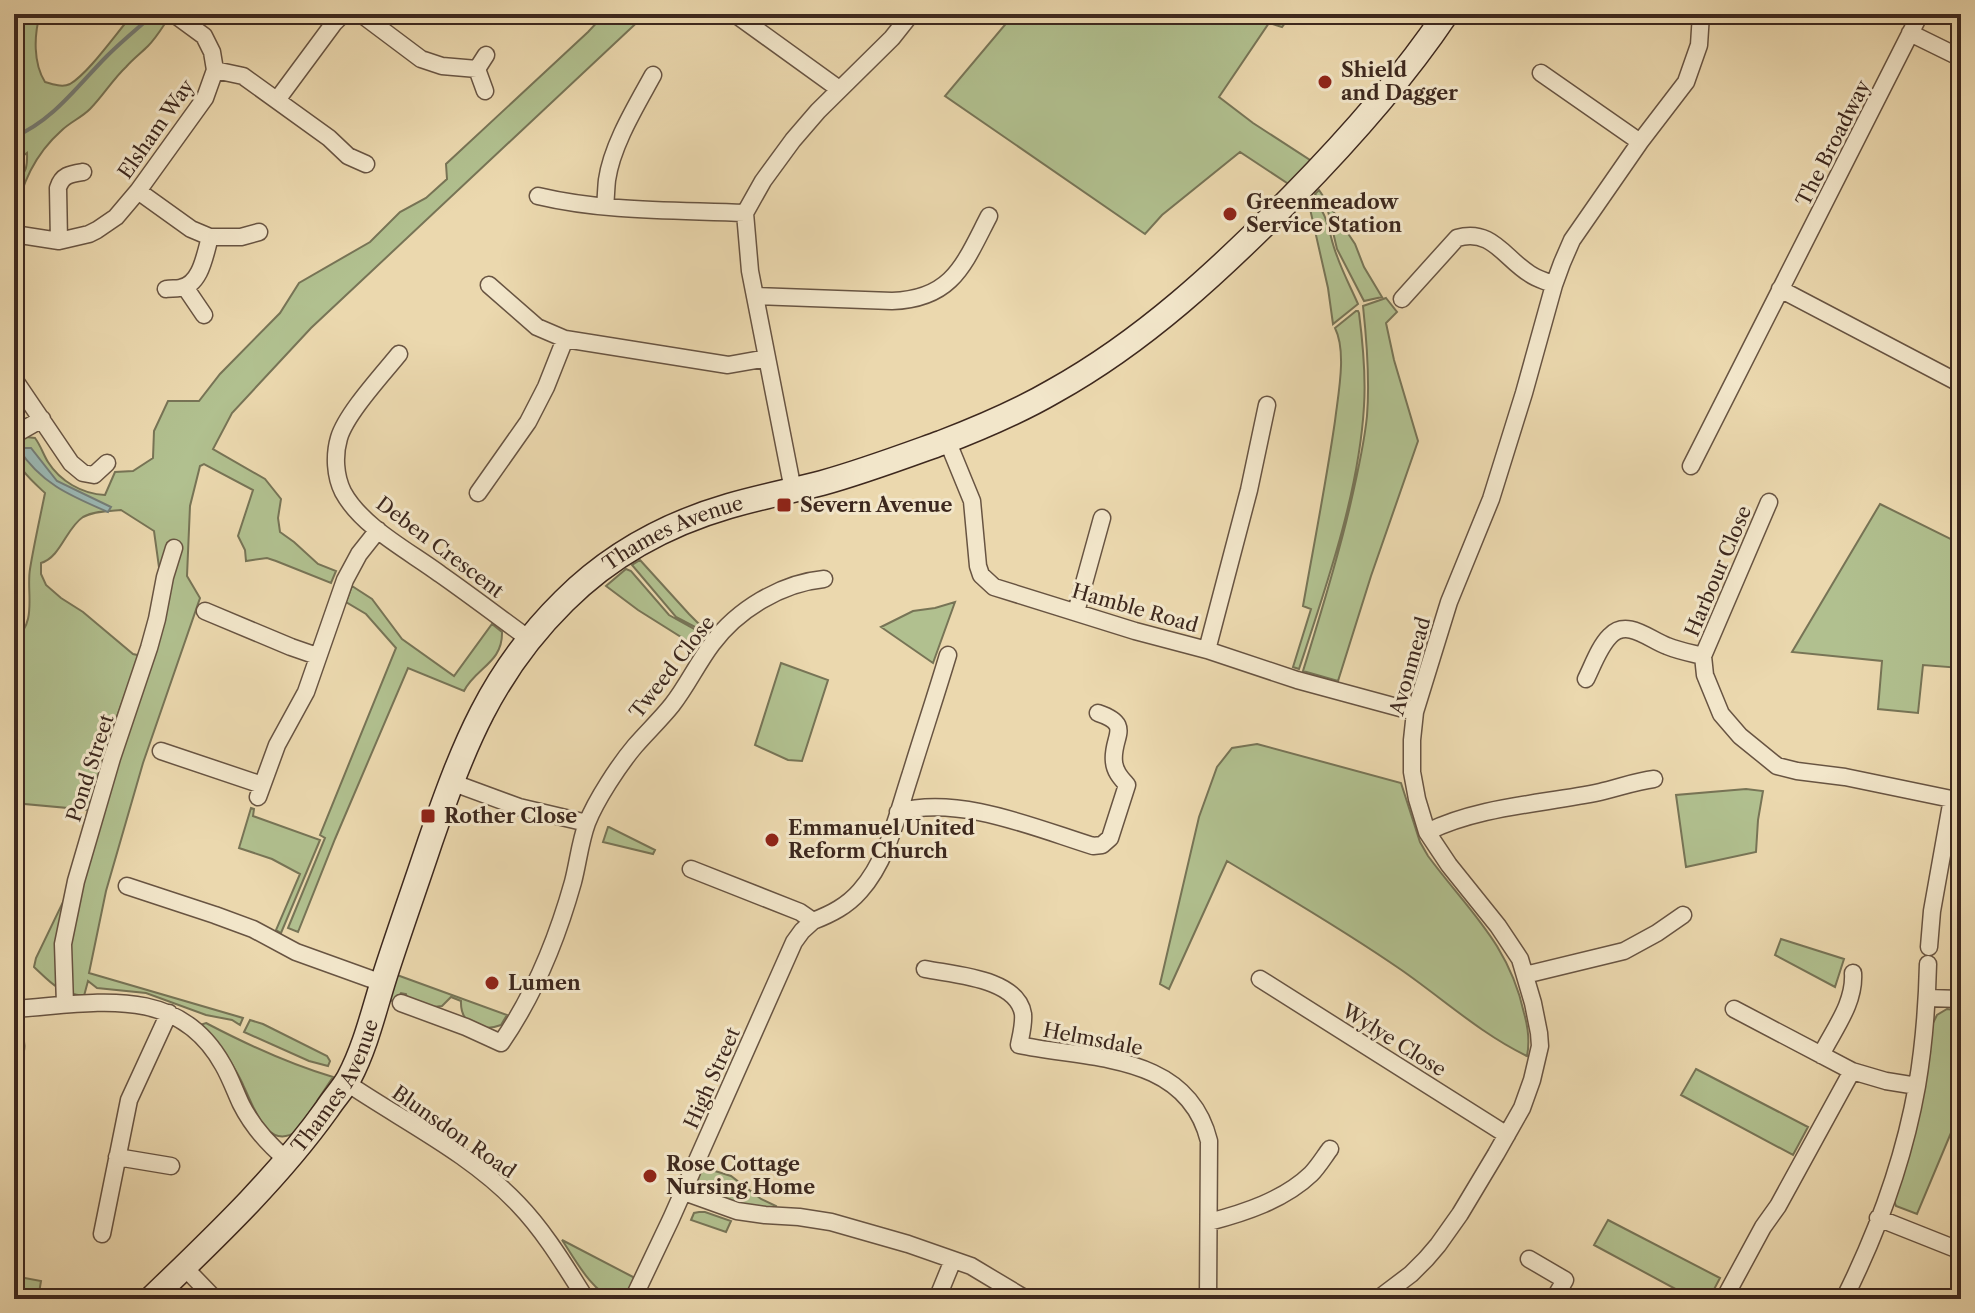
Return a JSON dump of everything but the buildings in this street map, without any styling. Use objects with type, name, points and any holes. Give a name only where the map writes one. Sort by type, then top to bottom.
[{"type":"street","name":"Elsham Way","points":[[14,234],[59,241],[79,237],[97,230],[116,217],[138,191],[205,98],[215,70],[212,52],[204,36],[174,14]]},
{"type":"street","points":[[277,100],[343,14]]},
{"type":"street","points":[[361,14],[421,59],[442,66],[482,62],[485,91]]},
{"type":"street","points":[[735,14],[839,89]]},
{"type":"street","points":[[793,490],[747,247],[745,213],[763,181],[793,140],[839,89],[892,38],[911,14]]},
{"type":"street","name":"Thames Avenue","points":[[151,1299],[287,1160],[347,1083],[361,1051],[468,739],[507,668],[566,599],[619,555],[666,531],[713,511],[835,479],[947,440],[1018,411],[1074,380],[1197,290],[1281,209],[1367,117],[1405,72],[1446,14]]},
{"type":"street","name":"Avonmead","points":[[1378,1299],[1411,1274],[1438,1245],[1482,1178],[1526,1096],[1540,1046],[1537,1020],[1520,959],[1427,832],[1412,772],[1415,712],[1449,602],[1491,499],[1554,285],[1572,240],[1686,82],[1699,45],[1701,14]]},
{"type":"street","name":"The Broadway","points":[[1691,466],[1920,14]]},
{"type":"street","points":[[1910,33],[1961,58]]},
{"type":"street","points":[[215,70],[243,76],[329,138],[348,156],[366,164]]},
{"type":"street","points":[[1541,73],[1640,142]]},
{"type":"street","points":[[605,206],[607,178],[613,159],[653,75]]},
{"type":"street","points":[[59,241],[60,182],[68,175],[83,172]]},
{"type":"street","points":[[138,191],[191,229],[210,237],[241,237],[259,232]]},
{"type":"street","points":[[538,196],[605,206],[745,213]]},
{"type":"street","points":[[756,296],[892,301],[922,298],[945,285],[962,266],[989,216]]},
{"type":"street","points":[[1402,299],[1457,238],[1466,235],[1484,238],[1531,275],[1554,285]]},
{"type":"street","points":[[166,289],[185,287],[201,268],[210,237]]},
{"type":"street","points":[[489,285],[537,327],[565,339],[728,365],[767,358]]},
{"type":"street","points":[[185,287],[204,315]]},
{"type":"street","points":[[1780,289],[1961,384]]},
{"type":"street","points":[[478,493],[528,422],[565,339]]},
{"type":"street","name":"Deben Crescent","points":[[399,354],[347,421],[339,438],[336,456],[338,479],[345,494],[366,520],[529,639]]},
{"type":"street","points":[[14,379],[62,452],[77,469],[94,475],[107,463]]},
{"type":"street","points":[[1207,650],[1249,490],[1267,405]]},
{"type":"street","points":[[14,435],[42,419]]},
{"type":"street","name":"Hamble Road","points":[[947,440],[972,501],[981,575],[994,587],[1297,680],[1415,712]]},
{"type":"street","name":"Harbour Close","points":[[1769,502],[1703,656],[1710,689],[1727,722],[1765,757],[1782,768],[1845,777],[1956,800]]},
{"type":"street","points":[[1076,612],[1102,518]]},
{"type":"street","points":[[161,751],[260,791],[277,745],[306,692],[345,580],[359,554],[378,530]]},
{"type":"street","name":"Pond Street","points":[[65,1004],[63,944],[76,881],[112,758],[149,648],[174,548]]},
{"type":"street","name":"Tweed Close","points":[[401,1003],[501,1043],[547,959],[562,919],[587,823],[634,747],[675,702],[724,631],[757,603],[780,591],[811,580],[824,579]]},
{"type":"street","points":[[205,611],[317,656]]},
{"type":"street","points":[[1586,679],[1604,644],[1611,634],[1619,630],[1635,630],[1672,648],[1703,656]]},
{"type":"street","points":[[691,869],[790,908],[813,921],[841,908],[862,889],[881,857],[948,655]]},
{"type":"street","points":[[898,812],[915,808],[976,810],[1093,846],[1102,845],[1110,838],[1127,785],[1114,765],[1118,726],[1113,718],[1098,713]]},
{"type":"street","points":[[1427,832],[1450,821],[1654,779]]},
{"type":"street","points":[[451,782],[519,807],[587,823]]},
{"type":"street","points":[[1844,1299],[1878,1218],[1905,1138],[1917,1086],[1934,897],[1956,800]]},
{"type":"street","points":[[127,886],[227,919],[296,952],[382,983]]},
{"type":"street","points":[[1525,975],[1624,951],[1683,915]]},
{"type":"street","name":"High Street","points":[[633,1299],[684,1192],[794,942],[813,921]]},
{"type":"street","name":"Helmsdale","points":[[925,969],[973,978],[1010,991],[1021,1006],[1023,1016],[1019,1045],[1129,1063],[1159,1076],[1182,1093],[1200,1115],[1209,1141],[1208,1299]]},
{"type":"street","points":[[1821,1055],[1851,998],[1853,973]]},
{"type":"street","name":"Wylye Close","points":[[1260,979],[1507,1135]]},
{"type":"street","points":[[1927,998],[1961,999]]},
{"type":"street","points":[[14,1009],[121,1002],[169,1013],[187,1024],[212,1047],[252,1123],[287,1160]]},
{"type":"street","points":[[1734,1009],[1852,1071],[1917,1086]]},
{"type":"street","points":[[102,1234],[126,1111],[134,1086],[169,1013]]},
{"type":"street","points":[[1724,1299],[1852,1071]]},
{"type":"street","name":"Blunsdon Road","points":[[347,1083],[418,1127],[502,1188],[537,1227],[586,1299]]},
{"type":"street","points":[[1209,1222],[1250,1210],[1287,1191],[1314,1171],[1330,1149]]},
{"type":"street","points":[[117,1157],[171,1166]]},
{"type":"street","points":[[684,1192],[737,1211],[831,1222],[908,1244],[971,1266],[1026,1299]]},
{"type":"street","points":[[1878,1218],[1961,1251]]},
{"type":"street","points":[[1529,1259],[1565,1280],[1554,1299]]},
{"type":"street","points":[[937,1299],[953,1260]]},
{"type":"street","points":[[184,1267],[215,1299]]},
{"type":"green space","points":[[14,14],[40,14],[36,40],[38,66],[45,82],[61,86],[70,84],[86,71],[133,14],[170,16],[151,43],[90,109],[64,128],[43,150],[24,184],[14,222],[14,193],[25,171],[27,153],[20,158],[19,171],[14,178]]},
{"type":"green space","points":[[561,14],[646,14],[311,328],[232,413],[213,449],[265,479],[281,499],[278,518],[280,532],[318,564],[336,571],[331,583],[267,558],[246,561],[245,550],[238,536],[253,490],[204,464],[200,466],[190,506],[187,576],[200,598],[143,763],[106,891],[89,973],[243,1018],[240,1025],[146,993],[97,988],[88,981],[84,996],[62,990],[34,967],[65,898],[89,810],[14,803],[14,640],[29,616],[30,569],[45,493],[20,467],[14,447],[26,437],[35,438],[48,462],[65,481],[88,492],[105,495],[115,472],[133,471],[153,458],[154,431],[168,401],[199,401],[220,374],[280,313],[299,283],[370,242],[400,212],[426,198],[447,179],[446,164],[604,15]],"holes":[[[121,510],[154,531],[163,596],[142,656],[133,654],[83,612],[61,598],[46,585],[41,574],[41,563],[54,555],[83,517]],[[129,686],[109,756],[104,753]]]},
{"type":"green space","points":[[1014,14],[1292,14],[1282,27],[1269,23],[1219,97],[1313,162],[1290,185],[1240,152],[1162,215],[1145,234],[945,96]]},
{"type":"green space","points":[[1319,190],[1355,244],[1364,267],[1382,297],[1364,301],[1337,249],[1328,211],[1315,194]]},
{"type":"green space","points":[[1312,197],[1325,218],[1339,262],[1358,304],[1333,324],[1308,200]]},
{"type":"green space","points":[[1386,298],[1397,312],[1386,323],[1418,441],[1338,681],[1303,671],[1340,548],[1364,438],[1368,375],[1363,306]]},
{"type":"green space","points":[[1356,311],[1359,313],[1363,348],[1364,406],[1356,472],[1340,539],[1299,669],[1293,667],[1311,609],[1303,606],[1339,386],[1341,361],[1335,328]]},
{"type":"green space","points":[[1880,504],[1961,544],[1961,668],[1923,665],[1918,713],[1878,709],[1882,661],[1792,652]]},
{"type":"green space","points":[[640,560],[705,630],[676,617],[632,565]]},
{"type":"green space","points":[[626,569],[669,615],[703,634],[697,647],[606,586]]},
{"type":"green space","points":[[352,586],[372,599],[402,639],[454,676],[492,624],[502,632],[501,642],[493,658],[464,691],[408,668],[298,932],[288,928],[325,838],[320,835],[396,648],[366,614],[346,602]]},
{"type":"green space","points":[[955,602],[933,663],[881,627],[913,611]]},
{"type":"green space","points":[[781,663],[828,680],[802,761],[788,760],[755,745]]},
{"type":"green space","points":[[1257,744],[1401,783],[1420,842],[1428,856],[1498,947],[1508,967],[1527,1024],[1527,1056],[1478,1026],[1358,941],[1227,861],[1169,989],[1160,984],[1199,817],[1217,767],[1232,748]]},
{"type":"green space","points":[[1746,789],[1763,791],[1756,852],[1686,867],[1676,795]]},
{"type":"green space","points":[[251,808],[254,809],[253,816],[320,840],[281,933],[276,930],[300,874],[272,859],[239,848]]},
{"type":"green space","points":[[608,827],[655,850],[653,854],[603,842]]},
{"type":"green space","points":[[1781,939],[1844,959],[1835,987],[1775,955]]},
{"type":"green space","points":[[397,975],[507,1015],[501,1025],[486,1028],[468,1021],[461,1001],[451,997],[432,1011],[407,999],[406,994],[401,993],[396,1002],[389,1000]]},
{"type":"green space","points":[[1947,1009],[1961,1011],[1961,1109],[1917,1214],[1896,1206],[1893,1198],[1933,1023],[1937,1015]]},
{"type":"green space","points":[[250,1020],[327,1056],[330,1061],[328,1066],[309,1061],[244,1032]]},
{"type":"green space","points":[[206,1023],[268,1053],[333,1077],[297,1131],[287,1136],[277,1136],[263,1124],[229,1059],[200,1025]]},
{"type":"green space","points":[[14,1033],[22,1035],[24,1048],[14,1071]]},
{"type":"green space","points":[[1696,1069],[1808,1127],[1793,1155],[1681,1095]]},
{"type":"green space","points":[[702,1167],[731,1176],[761,1199],[776,1206],[775,1209],[755,1210],[709,1197],[700,1188],[698,1179]]},
{"type":"green space","points":[[705,1212],[731,1221],[726,1232],[691,1220],[694,1213]]},
{"type":"green space","points":[[1608,1220],[1720,1278],[1709,1299],[1694,1299],[1594,1245]]},
{"type":"green space","points":[[562,1240],[635,1278],[628,1291],[614,1299],[598,1290]]},
{"type":"green space","points":[[14,1276],[41,1281],[38,1299],[14,1299]]},
{"type":"water","points":[[18,448],[31,448],[57,481],[111,507],[108,512],[47,480]]},
{"type":"waterway","points":[[14,50],[21,14]]},
{"type":"waterway","points":[[14,137],[53,112],[113,50],[154,14]]},
{"type":"place","name":"Shield and Dagger","points":[[1325,82]]},
{"type":"place","name":"Greenmeadow Service Station","points":[[1230,214]]},
{"type":"place","name":"Severn Avenue","points":[[784,505]]},
{"type":"place","name":"Rother Close","points":[[428,816]]},
{"type":"place","name":"Emmanuel United Reform Church","points":[[772,840]]},
{"type":"place","name":"Lumen","points":[[492,983]]},
{"type":"place","name":"Rose Cottage Nursing Home","points":[[650,1176]]}]
